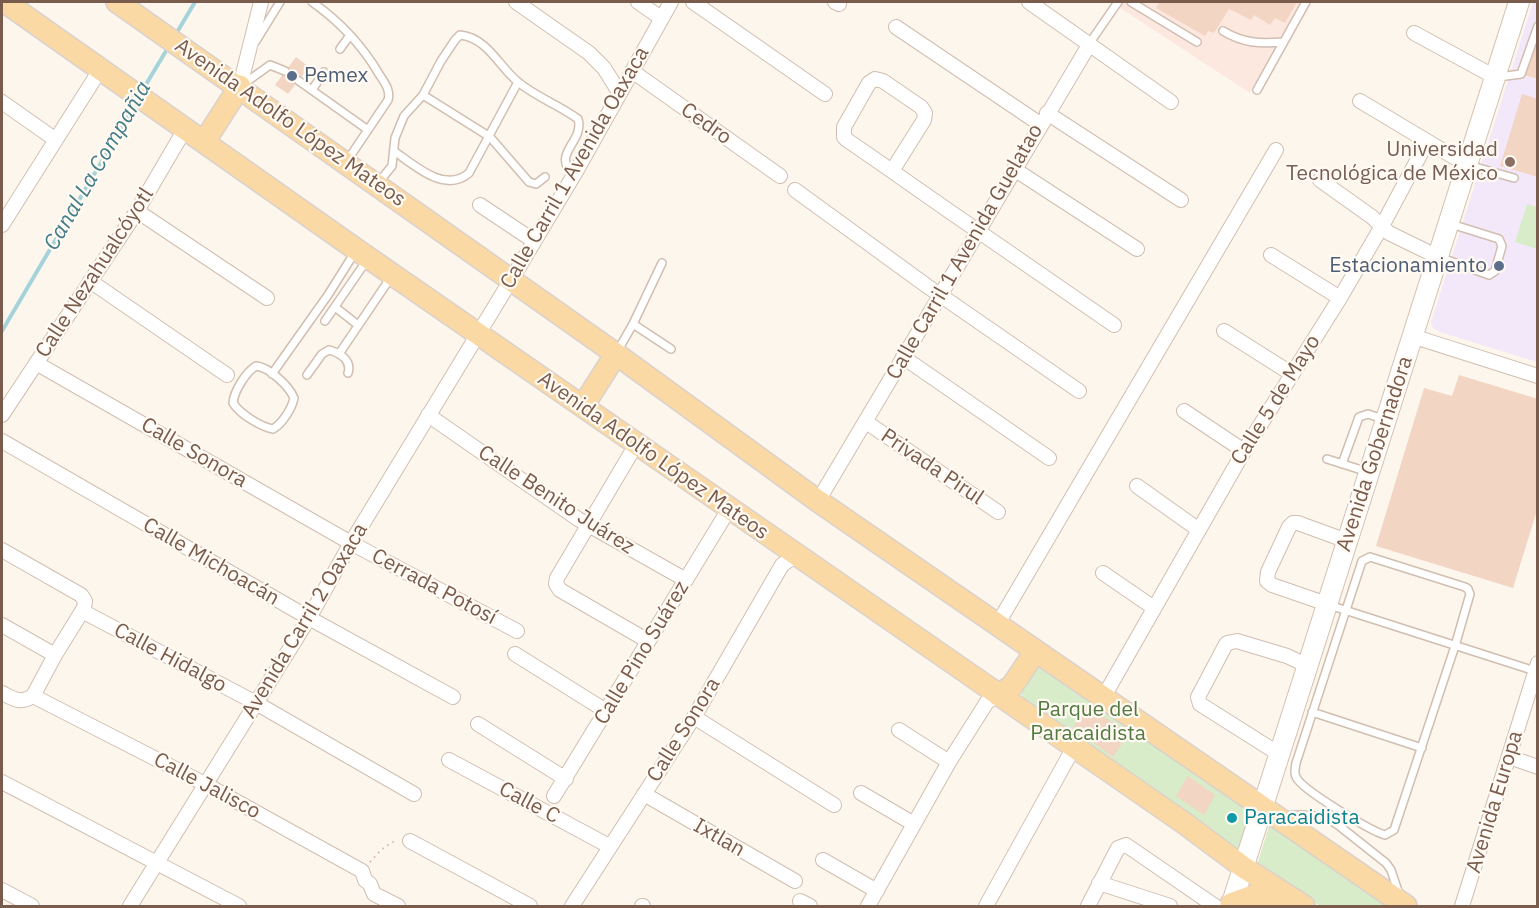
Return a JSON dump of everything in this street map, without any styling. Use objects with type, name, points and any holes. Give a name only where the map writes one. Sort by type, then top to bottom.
[{"type":"main road","name":"Avenida Adolfo López Mateos","points":[[5,2],[393,275],[1184,823],[1243,867],[1301,905]]},
{"type":"main road","name":"Avenida Adolfo López Mateos","points":[[134,9],[208,65],[616,354],[818,501],[1403,904]]},
{"type":"main road","points":[[204,142],[240,86]]},
{"type":"main road","points":[[583,406],[616,354]]},
{"type":"main road","points":[[998,695],[1012,686],[1035,652]]},
{"type":"main road","points":[[1226,906],[1256,895],[1274,896],[1301,905]]},
{"type":"street","points":[[240,86],[261,2]]},
{"type":"street","points":[[516,2],[589,52],[604,68],[619,92]]},
{"type":"street","points":[[638,2],[661,18]]},
{"type":"street","name":"Calle Carril 1 Avenida Oaxaca","points":[[477,333],[574,175],[671,2]]},
{"type":"street","points":[[693,2],[825,94]]},
{"type":"street","points":[[1029,2],[1171,102]]},
{"type":"street","name":"Avenida Gobernadora","points":[[1226,906],[1270,812],[1280,754],[1519,2]]},
{"type":"street","points":[[896,27],[1044,119],[1181,200]]},
{"type":"street","points":[[1414,33],[1495,77]]},
{"type":"street","name":"Calle Carril 1 Avenida Guelatao","points":[[818,501],[1089,45]]},
{"type":"street","name":"Cedro","points":[[632,71],[780,176]]},
{"type":"street","points":[[2,225],[7,203],[105,73]]},
{"type":"street","points":[[892,171],[924,120],[925,113],[921,107],[892,87],[875,79],[869,84],[844,127],[843,134],[847,140],[1114,325]]},
{"type":"street","points":[[1360,101],[1467,165]]},
{"type":"street","points":[[2,102],[56,140]]},
{"type":"street","name":"Calle Nezahualcóyotl","points":[[2,415],[138,211],[181,126]]},
{"type":"street","name":"Calle 5 de Mayo","points":[[1103,698],[1244,451],[1340,298],[1382,226],[1426,142]]},
{"type":"street","points":[[997,626],[1276,150]]},
{"type":"street","points":[[1014,169],[1137,249]]},
{"type":"street","points":[[1320,180],[1389,233],[1438,257]]},
{"type":"street","points":[[795,190],[939,295],[1078,391]]},
{"type":"street","points":[[480,205],[534,241]]},
{"type":"street","points":[[138,211],[267,298]]},
{"type":"street","points":[[1271,255],[1340,298]]},
{"type":"street","points":[[90,281],[226,375]]},
{"type":"street","points":[[1224,331],[1292,374]]},
{"type":"street","name":"Avenida Carril 2 Oaxaca","points":[[130,906],[309,618],[351,543],[477,333]]},
{"type":"street","points":[[1412,336],[1538,375]]},
{"type":"street","points":[[903,357],[1049,458]]},
{"type":"street","name":"Calle Sonora","points":[[36,363],[351,543]]},
{"type":"street","points":[[1184,411],[1244,451]]},
{"type":"street","name":"Calle Benito Juárez","points":[[428,416],[587,524],[686,580]]},
{"type":"street","name":"Privada Pirul","points":[[866,422],[998,512]]},
{"type":"street","name":"Calle Michoacán","points":[[2,441],[453,698]]},
{"type":"street","points":[[637,443],[587,524],[557,578],[556,584],[560,590],[648,641]]},
{"type":"street","points":[[1137,486],[1199,530]]},
{"type":"street","name":"Calle Pino Suárez","points":[[554,796],[729,509]]},
{"type":"street","points":[[1327,604],[1272,585],[1267,581],[1268,573],[1293,523],[1347,541]]},
{"type":"street","name":"Cerrada Potosí","points":[[351,543],[517,631]]},
{"type":"street","name":"Calle Hidalgo","points":[[2,550],[78,593],[84,606],[414,794]]},
{"type":"street","name":"Calle Sonora","points":[[572,906],[694,717],[782,565],[796,555]]},
{"type":"street","points":[[1103,573],[1154,608]]},
{"type":"street","points":[[33,696],[84,606]]},
{"type":"street","points":[[2,625],[55,655]]},
{"type":"street","points":[[1280,754],[1200,704],[1198,697],[1225,646],[1233,641],[1287,656],[1308,666]]},
{"type":"street","points":[[515,654],[606,711]]},
{"type":"street","name":"Avenida Europa","points":[[1462,906],[1537,669]]},
{"type":"street","name":"Calle Jalisco","points":[[2,693],[20,702],[33,696],[205,784],[362,871],[374,893],[398,906]]},
{"type":"street","points":[[868,906],[948,762],[987,702],[998,695]]},
{"type":"street","points":[[694,717],[834,805]]},
{"type":"street","points":[[478,724],[566,779]]},
{"type":"street","points":[[899,730],[948,762]]},
{"type":"street","points":[[986,906],[1074,747]]},
{"type":"street","points":[[1509,757],[1538,766]]},
{"type":"street","name":"Calle C","points":[[448,760],[609,846]]},
{"type":"street","points":[[2,782],[239,906]]},
{"type":"street","points":[[861,793],[914,824]]},
{"type":"street","name":"Ixtlan","points":[[644,794],[795,881]]},
{"type":"street","points":[[410,841],[530,906]]},
{"type":"street","points":[[1088,906],[1118,848],[1126,845],[1226,906]]},
{"type":"street","points":[[823,860],[878,891]]},
{"type":"street","points":[[1099,883],[1170,906]]},
{"type":"street","points":[[2,890],[32,906]]},
{"type":"lane","points":[[250,52],[279,2]]},
{"type":"lane","points":[[312,2],[326,11],[370,58],[389,92],[388,100],[346,163]]},
{"type":"lane","points":[[1131,2],[1197,42]]},
{"type":"lane","points":[[1257,90],[1306,2]]},
{"type":"lane","name":"Calle Carril 1 Avenida Guelatao","points":[[1089,45],[1117,3]]},
{"type":"lane","points":[[1495,77],[1521,74],[1538,26]]},
{"type":"lane","points":[[1223,31],[1234,38],[1248,42],[1282,42]]},
{"type":"lane","points":[[340,49],[350,35]]},
{"type":"lane","points":[[376,185],[392,166],[395,138],[404,116],[423,95],[441,61],[460,35],[468,37],[490,51],[518,82],[578,119],[579,129],[564,161],[566,167],[574,175]]},
{"type":"lane","points":[[240,86],[267,65],[273,65],[285,71]]},
{"type":"lane","points":[[312,90],[324,72]]},
{"type":"lane","points":[[299,81],[368,130]]},
{"type":"lane","points":[[394,152],[436,179],[459,178],[469,173],[518,82]]},
{"type":"lane","points":[[423,95],[490,137],[529,182],[536,184],[544,177]]},
{"type":"lane","points":[[1467,165],[1514,178]]},
{"type":"lane","points":[[1438,257],[1489,274],[1495,271],[1502,246],[1499,239],[1449,224]]},
{"type":"lane","points":[[325,321],[363,254]]},
{"type":"lane","points":[[272,374],[328,295],[363,254]]},
{"type":"lane","points":[[616,354],[662,263]]},
{"type":"lane","points":[[339,354],[393,275]]},
{"type":"lane","points":[[335,307],[358,325]]},
{"type":"lane","points":[[633,324],[672,349]]},
{"type":"lane","points":[[307,375],[324,352],[329,350],[339,354],[348,362],[348,373]]},
{"type":"lane","points":[[260,366],[272,374],[291,392],[294,398],[293,404],[279,425],[269,429],[237,409],[233,399],[252,368],[260,366]]},
{"type":"lane","points":[[1342,464],[1359,417],[1368,414],[1386,420]]},
{"type":"lane","points":[[1327,459],[1369,472]]},
{"type":"lane","points":[[1370,557],[1468,589],[1469,599],[1455,646],[1392,832],[1382,834],[1353,818],[1296,778],[1296,763],[1364,559],[1370,557]]},
{"type":"lane","points":[[1327,604],[1474,652],[1537,669]]},
{"type":"lane","points":[[1312,712],[1422,748]]},
{"type":"lane","points":[[1270,812],[1319,816],[1331,820],[1386,863],[1395,879],[1403,904]]},
{"type":"lane","points":[[1349,834],[1353,818]]},
{"type":"path","points":[[362,871],[382,848],[391,842],[410,841]]},
{"type":"shaded area","points":[[1111,2],[1302,2],[1250,93]]},
{"type":"shaded area","name":"Universidad Tecnológica de México","points":[[1533,2],[1537,2],[1537,362],[1440,332],[1433,328],[1431,322]]},
{"type":"green space","points":[[1527,204],[1537,207],[1537,249],[1515,242]]},
{"type":"green space","name":"Parque del Paracaidista","points":[[1041,665],[1252,811],[1240,854],[1030,708],[1021,695],[1027,675]]},
{"type":"green space","points":[[1270,823],[1387,906],[1320,906],[1257,865]]},
{"type":"building","points":[[1159,2],[1297,2],[1285,23],[1275,18],[1270,25],[1254,15],[1251,20],[1229,9],[1214,33],[1208,31],[1205,36],[1156,8]]},
{"type":"building","points":[[1538,34],[1538,79],[1524,75]]},
{"type":"building","name":"Pemex","points":[[296,57],[309,67],[288,94],[275,85]]},
{"type":"building","points":[[1522,94],[1538,99],[1538,177],[1500,166]]},
{"type":"building","points":[[1459,375],[1538,399],[1538,507],[1513,588],[1376,546],[1424,388],[1452,396]]},
{"type":"building","points":[[1087,706],[1129,733],[1113,757],[1073,728]]},
{"type":"building","points":[[1188,776],[1215,795],[1204,815],[1176,796]]},
{"type":"waterway","name":"Canal La Compañia","points":[[176,34],[195,2]]},
{"type":"waterway","name":"Canal La Compañia","points":[[142,91],[169,46]]},
{"type":"waterway","name":"Canal La Compañia","points":[[2,331],[136,103]]},
{"type":"place","name":"Pemex","points":[[292,76]]},
{"type":"place","name":"Universidad Tecnológica de México","points":[[1510,162]]},
{"type":"place","name":"Estacionamiento","points":[[1499,266]]},
{"type":"place","name":"Paracaidista","points":[[1232,818]]}]
